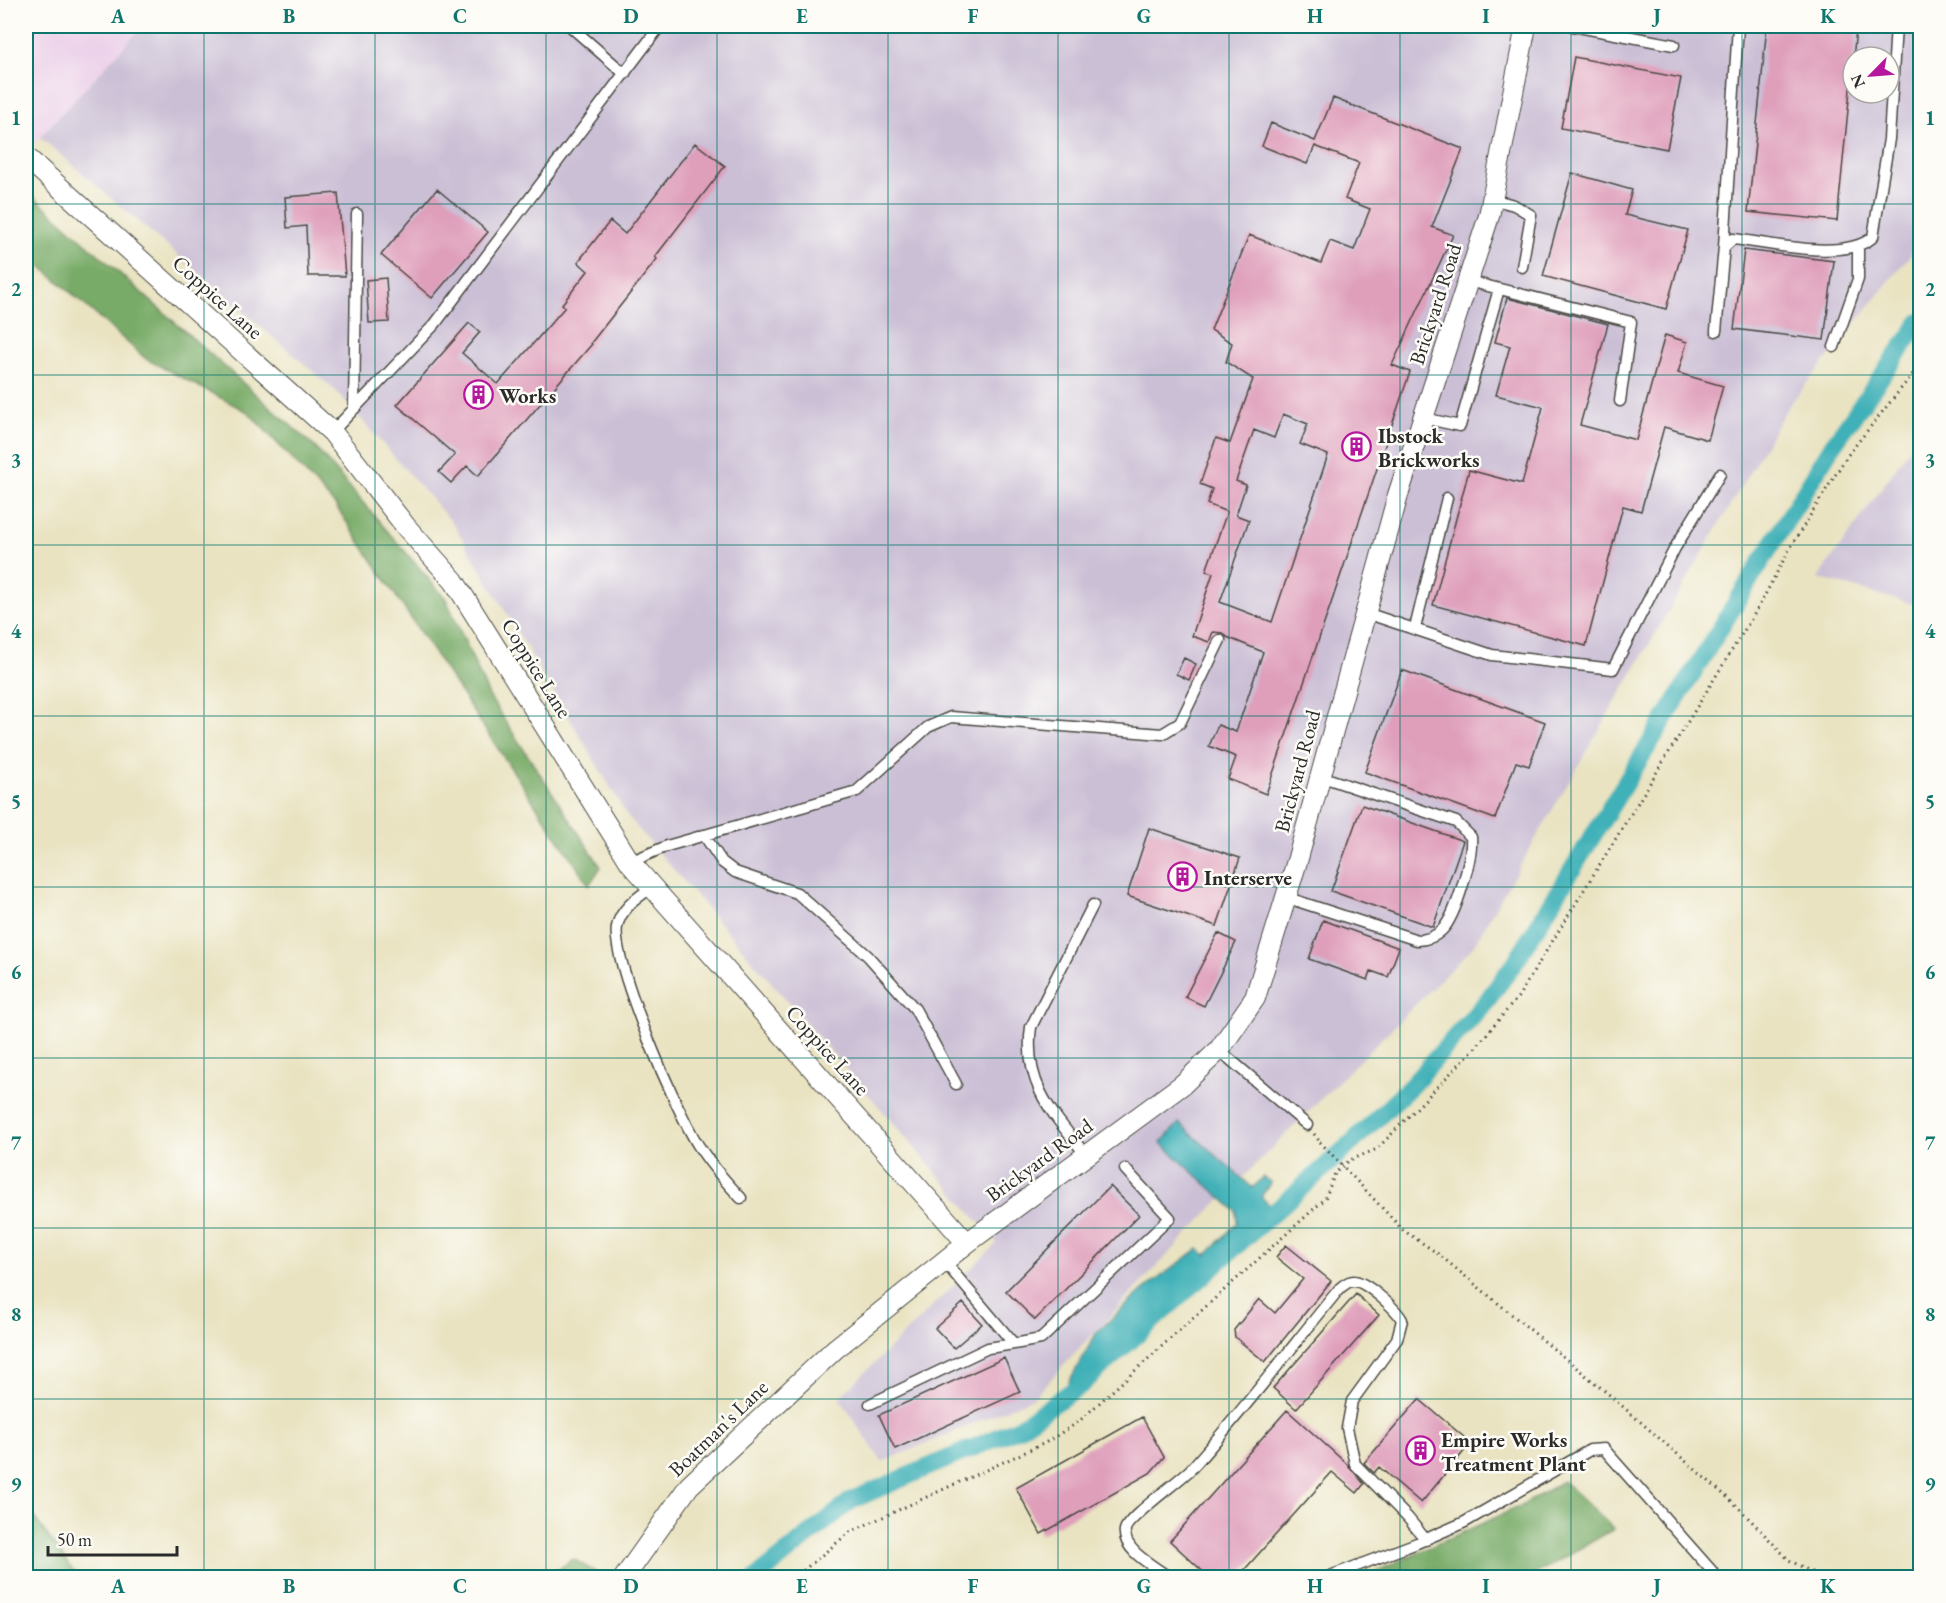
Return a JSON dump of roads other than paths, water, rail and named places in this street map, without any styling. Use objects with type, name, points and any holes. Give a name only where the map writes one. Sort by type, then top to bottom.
[{"type":"street","name":"Brickyard Road","points":[[835,1349],[967,1243],[1182,1085],[1219,1050],[1255,998],[1423,418],[1492,199],[1526,26]]},
{"type":"street","name":"Coppice Lane","points":[[26,157],[332,432],[407,528],[454,581],[630,862],[967,1243]]},
{"type":"street","name":"Boatman's Lane","points":[[624,1578],[689,1486],[835,1349]]},
{"type":"lane","points":[[570,26],[625,74]]},
{"type":"lane","points":[[332,432],[435,324],[660,26]]},
{"type":"lane","points":[[1573,26],[1674,45]]},
{"type":"lane","points":[[1716,331],[1724,247],[1738,26]]},
{"type":"lane","points":[[1724,247],[1733,239],[1839,251],[1858,246],[1873,237],[1889,139],[1896,26]]},
{"type":"lane","points":[[1492,199],[1514,205],[1532,215],[1522,267]]},
{"type":"lane","points":[[354,409],[357,214]]},
{"type":"lane","points":[[1834,347],[1858,279],[1858,246]]},
{"type":"lane","points":[[1468,281],[1548,299],[1631,322],[1620,400]]},
{"type":"lane","points":[[1423,418],[1460,426],[1499,289]]},
{"type":"lane","points":[[1366,613],[1492,655],[1613,669],[1675,549],[1720,474]]},
{"type":"lane","points":[[1415,628],[1447,498]]},
{"type":"lane","points":[[630,862],[667,846],[857,790],[928,728],[951,717],[1162,734],[1180,723],[1220,640]]},
{"type":"lane","points":[[1286,897],[1416,940],[1425,940],[1442,929],[1450,919],[1470,856],[1471,837],[1456,822],[1320,776]]},
{"type":"lane","points":[[704,835],[722,862],[735,872],[797,893],[868,956],[915,1009],[956,1084]]},
{"type":"lane","points":[[652,886],[621,914],[616,929],[628,981],[647,1037],[683,1119],[714,1169],[741,1198]]},
{"type":"lane","points":[[1086,1155],[1048,1108],[1033,1076],[1028,1046],[1031,1027],[1094,905]]},
{"type":"lane","points":[[1219,1050],[1307,1125]]},
{"type":"lane","points":[[870,1404],[988,1348],[1041,1339],[1170,1218],[1125,1169]]},
{"type":"lane","points":[[944,1261],[1014,1344]]},
{"type":"lane","points":[[1170,1578],[1130,1547],[1124,1538],[1125,1527],[1132,1516],[1162,1496],[1190,1469],[1340,1288],[1354,1281],[1362,1282],[1398,1313],[1402,1320],[1397,1340],[1352,1401],[1347,1428],[1350,1449],[1355,1464],[1365,1476],[1408,1518],[1426,1540]]},
{"type":"lane","points":[[1325,1578],[1426,1540],[1466,1522],[1590,1450],[1604,1449],[1718,1578]]},
{"type":"water","points":[[1179,1123],[1253,1188],[1263,1177],[1271,1182],[1261,1197],[1276,1211],[1081,1385],[1057,1403],[1097,1332],[1143,1290],[1198,1249],[1206,1255],[1237,1223],[1236,1211],[1161,1143]]},
{"type":"waterway","points":[[756,1578],[852,1500],[1017,1429],[1081,1385],[1347,1147],[1412,1085],[1486,1002],[1516,961],[1833,445],[1920,322]]},
{"type":"place","name":"Works","points":[[478,395]]},
{"type":"place","name":"Ibstock Brickworks","points":[[1357,447]]},
{"type":"place","name":"Interserve","points":[[1183,877]]},
{"type":"place","name":"Empire Works Treatment Plant","points":[[1420,1451]]}]
